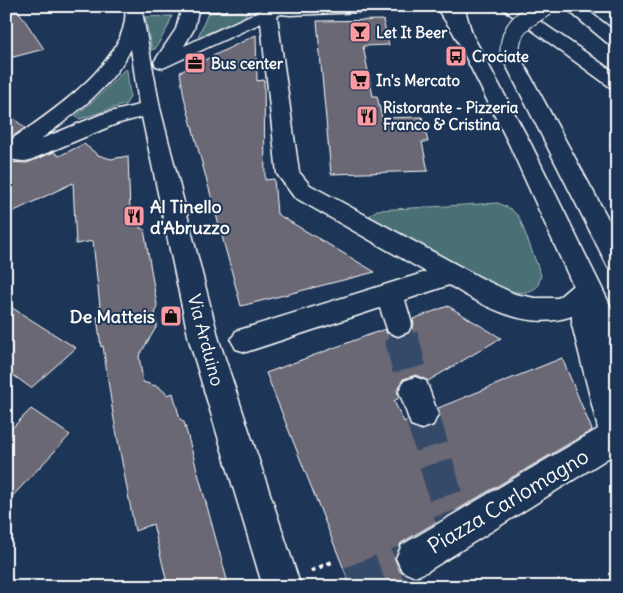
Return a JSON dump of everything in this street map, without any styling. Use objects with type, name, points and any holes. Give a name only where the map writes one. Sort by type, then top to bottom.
[{"type":"street","points":[[152,6],[220,6]]},
{"type":"street","points":[[163,62],[270,10],[385,6]]},
{"type":"street","points":[[444,6],[463,34],[520,144],[617,350]]},
{"type":"street","points":[[456,6],[463,34]]},
{"type":"street","points":[[507,6],[617,82]]},
{"type":"street","points":[[547,6],[525,18],[515,28],[510,39],[510,55],[617,260]]},
{"type":"street","points":[[571,6],[617,42]]},
{"type":"street","points":[[583,6],[595,25]]},
{"type":"street","points":[[6,161],[109,119],[149,99],[163,62],[183,32],[190,14],[190,7]]},
{"type":"street","points":[[270,10],[288,174],[302,191],[452,274],[507,302],[534,310],[554,310],[573,304],[588,289]]},
{"type":"street","points":[[6,153],[54,119],[104,75],[114,63],[127,40],[133,12]]},
{"type":"street","name":"Via Arduino","points":[[133,12],[149,99],[179,240],[208,351],[282,587]]},
{"type":"street","points":[[246,340],[452,274]]},
{"type":"street","points":[[588,289],[586,325],[609,441]]},
{"type":"street","points":[[390,294],[398,324]]},
{"type":"street","name":"Piazza Carlomagno","points":[[415,558],[609,441]]},
{"type":"path","points":[[308,572],[332,562]]},
{"type":"path","points":[[344,587],[350,584]]},
{"type":"green space","points":[[242,11],[247,13],[244,18],[198,37],[208,13]]},
{"type":"green space","points":[[172,16],[168,27],[155,49],[152,50],[145,17]]},
{"type":"green space","points":[[125,69],[127,70],[130,97],[126,104],[80,119],[76,116],[102,93]]},
{"type":"green space","points":[[498,203],[511,209],[519,217],[541,275],[538,286],[529,291],[513,292],[498,286],[371,218],[370,215],[377,210]]},
{"type":"building","points":[[6,6],[15,6],[44,49],[6,59]]},
{"type":"building","points":[[383,20],[389,45],[363,46],[373,96],[377,96],[382,118],[422,117],[428,142],[422,142],[428,171],[331,174],[317,21]]},
{"type":"building","points":[[256,35],[257,81],[264,80],[265,180],[274,179],[277,214],[375,272],[241,306],[184,97],[180,72]]},
{"type":"building","points":[[6,112],[25,128],[6,141]]},
{"type":"building","points":[[84,144],[98,155],[111,159],[128,156],[130,211],[137,210],[140,228],[144,229],[157,305],[155,316],[157,326],[139,356],[143,382],[159,387],[168,395],[173,393],[180,419],[184,422],[229,587],[168,587],[153,524],[135,531],[113,414],[103,346],[101,347],[97,317],[101,316],[93,241],[76,244],[73,183],[6,215],[6,162],[27,163],[54,152],[59,156]]},
{"type":"building","points":[[6,304],[76,348],[31,388],[6,370]]},
{"type":"building","points":[[448,306],[501,338],[428,381],[416,375],[403,379],[397,390],[399,398],[394,401],[404,422],[407,420],[410,427],[421,431],[434,427],[440,415],[438,408],[562,358],[592,430],[401,543],[394,557],[400,572],[414,579],[420,577],[423,587],[351,587],[266,373],[385,329],[387,334],[399,338],[410,333],[414,325],[413,319]]},
{"type":"building","points":[[31,409],[70,435],[6,503],[6,434]]},
{"type":"tunnel","points":[[398,324],[401,337]]},
{"type":"tunnel","points":[[401,336],[415,391]]},
{"type":"tunnel","points":[[422,414],[456,532]]},
{"type":"tunnel","points":[[350,584],[415,558]]},
{"type":"place","name":"Let It Beer","points":[[360,32]]},
{"type":"place","name":"Crociate","points":[[456,56]]},
{"type":"place","name":"Bus center","points":[[195,63]]},
{"type":"place","name":"In's Mercato","points":[[360,80]]},
{"type":"place","name":"Ristorante - Pizzeria Franco & Cristina","points":[[367,116]]},
{"type":"place","name":"Al Tinello d'Abruzzo","points":[[134,216]]},
{"type":"place","name":"De Matteis","points":[[171,316]]}]
